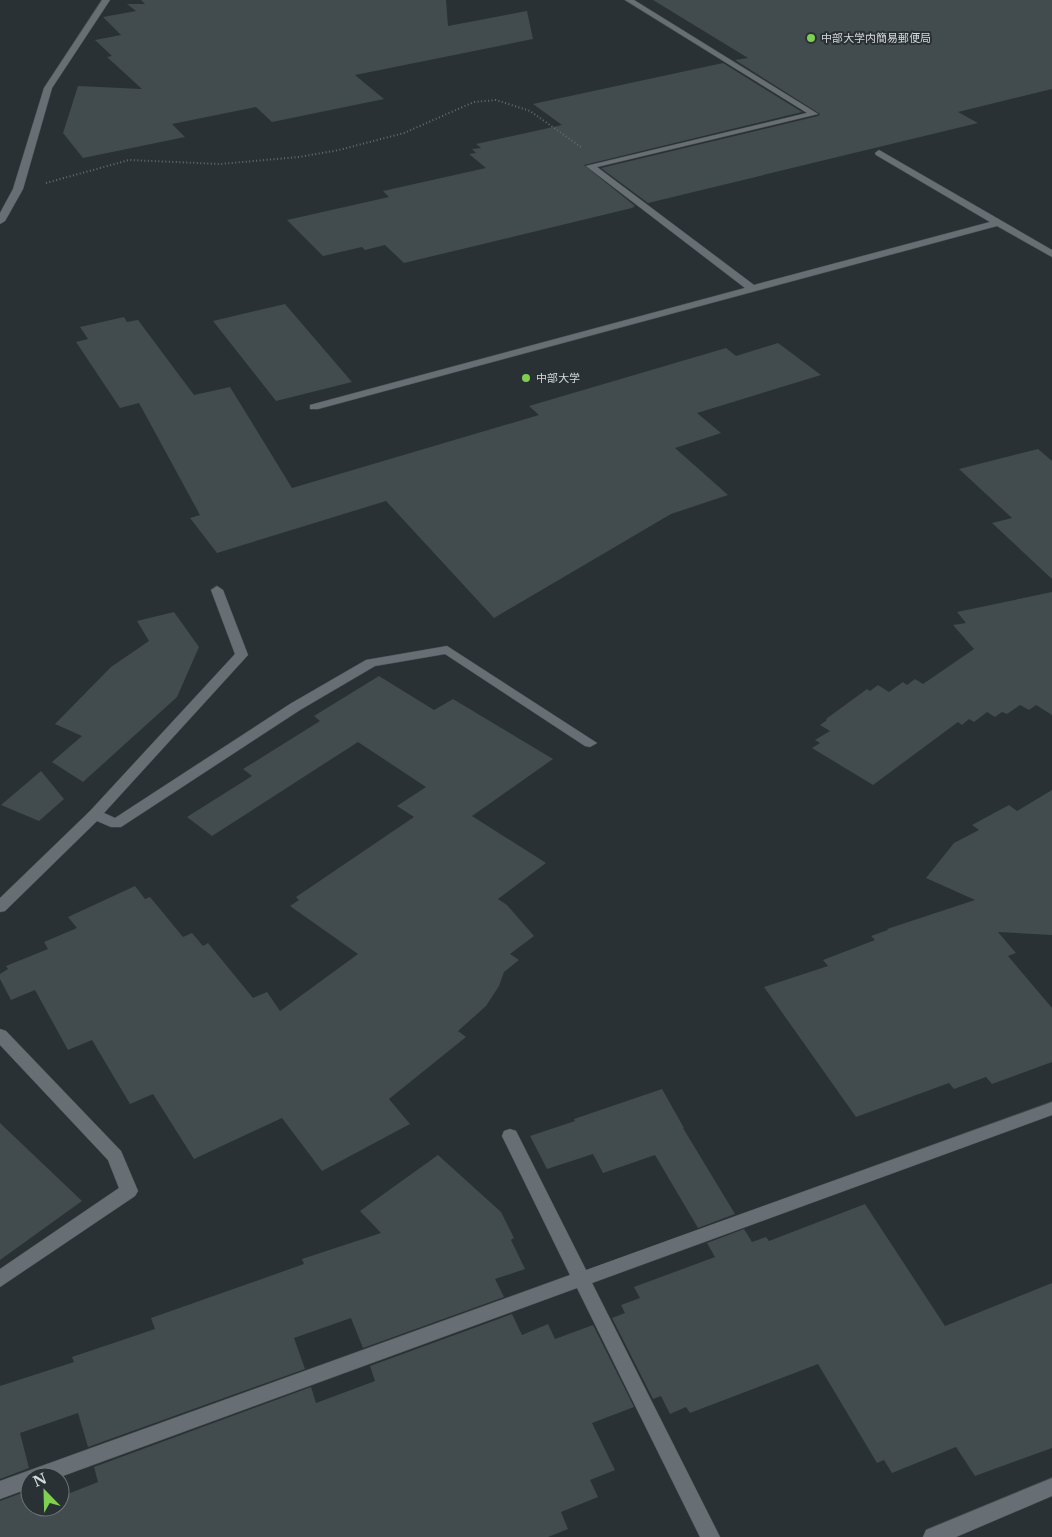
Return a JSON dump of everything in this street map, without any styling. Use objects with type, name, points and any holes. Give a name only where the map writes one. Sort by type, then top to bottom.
[{"type":"street","points":[[0,221],[18,188],[48,88],[106,0]]},
{"type":"street","points":[[629,0],[814,114],[590,166],[753,289]]},
{"type":"street","points":[[878,153],[1052,254]]},
{"type":"street","points":[[314,407],[997,223]]},
{"type":"street","points":[[0,907],[95,814],[242,655],[217,590]]},
{"type":"street","points":[[95,814],[116,824],[295,707],[370,663],[447,650],[590,742]]},
{"type":"street","points":[[0,1035],[115,1156],[129,1191],[0,1280]]},
{"type":"street","points":[[63,1467],[1052,1108]]},
{"type":"street","points":[[510,1136],[710,1537]]},
{"type":"street","points":[[0,1490],[20,1483]]},
{"type":"street","points":[[933,1537],[1052,1487]]},
{"type":"path","points":[[18,188],[58,181],[129,160],[220,164],[300,157],[339,150],[404,134],[474,102],[496,100],[530,110],[604,163]]},
{"type":"building","points":[[141,0],[446,0],[448,26],[527,11],[533,39],[355,75],[384,99],[272,122],[256,107],[172,124],[185,137],[83,158],[63,133],[78,86],[142,89],[107,57],[112,56],[95,40],[121,35],[103,17],[136,11],[127,4],[145,4]]},
{"type":"building","points":[[653,0],[1052,0],[1052,89],[958,112],[978,123],[648,203],[601,168],[820,114],[735,60],[748,58]]},
{"type":"building","points":[[723,63],[802,112],[584,165],[635,206],[632,208],[404,263],[385,245],[365,250],[362,247],[323,256],[287,220],[389,197],[383,191],[486,168],[469,154],[476,153],[472,149],[481,148],[476,144],[562,125],[533,104]]},
{"type":"building","points":[[285,304],[352,382],[276,401],[213,321]]},
{"type":"building","points":[[124,317],[127,322],[138,320],[194,395],[230,387],[292,488],[539,415],[529,406],[726,348],[736,356],[778,343],[821,375],[697,413],[721,433],[675,448],[728,495],[671,514],[494,618],[386,501],[217,553],[190,518],[200,515],[139,403],[120,408],[76,342],[88,339],[80,327]]},
{"type":"building","points":[[1038,449],[1052,461],[1052,579],[992,523],[1012,518],[959,469]]},
{"type":"building","points":[[1052,592],[1052,715],[1036,705],[1029,710],[1020,705],[1007,714],[1002,712],[995,717],[987,712],[974,722],[969,719],[962,725],[958,722],[873,785],[812,748],[820,743],[815,740],[830,731],[820,725],[867,689],[870,691],[878,685],[889,692],[903,682],[907,685],[915,679],[923,684],[974,649],[953,625],[966,623],[957,612]]},
{"type":"building","points":[[174,612],[199,647],[177,697],[83,782],[52,762],[82,736],[55,724],[111,667],[149,641],[137,621]]},
{"type":"building","points":[[379,676],[434,710],[453,699],[553,759],[472,816],[546,863],[498,899],[507,905],[534,936],[510,954],[519,960],[504,972],[499,986],[486,1006],[458,1031],[466,1037],[389,1099],[410,1124],[322,1171],[282,1118],[194,1159],[153,1094],[130,1104],[92,1040],[68,1050],[35,990],[11,1000],[0,979],[0,974],[8,969],[6,966],[48,949],[44,942],[77,928],[68,917],[135,886],[145,899],[150,897],[183,937],[192,933],[203,946],[208,943],[253,998],[267,992],[280,1011],[358,954],[290,906],[299,900],[296,897],[414,817],[397,806],[426,787],[358,742],[212,836],[187,817],[252,776],[243,769],[320,721],[314,716]]},
{"type":"building","points":[[41,771],[64,799],[39,821],[1,805]]},
{"type":"building","points":[[1052,790],[1052,935],[998,932],[1016,953],[1008,956],[1052,1008],[1052,1062],[992,1084],[986,1077],[954,1089],[949,1083],[856,1117],[764,987],[828,966],[823,960],[875,940],[871,936],[887,929],[975,900],[926,878],[954,843],[979,830],[972,825],[1009,805],[1017,811]]},
{"type":"building","points":[[662,1089],[683,1128],[735,1214],[698,1228],[655,1155],[603,1173],[593,1154],[547,1169],[530,1136]]},
{"type":"building","points":[[0,1123],[82,1201],[0,1260]]},
{"type":"building","points":[[438,1155],[501,1212],[514,1238],[511,1240],[525,1269],[495,1279],[504,1297],[363,1348],[351,1318],[294,1338],[305,1369],[88,1447],[78,1413],[20,1433],[29,1467],[20,1467],[20,1471],[0,1479],[0,1386],[74,1362],[72,1357],[155,1329],[151,1318],[304,1264],[302,1259],[381,1233],[360,1211]]},
{"type":"building","points":[[865,1204],[945,1326],[1052,1283],[1052,1448],[975,1476],[956,1447],[892,1473],[884,1460],[877,1463],[818,1364],[690,1413],[686,1407],[670,1414],[661,1396],[653,1399],[612,1318],[625,1313],[621,1305],[640,1298],[634,1287],[715,1257],[707,1243],[744,1229],[752,1242],[766,1237],[769,1241]]},
{"type":"building","points":[[512,1314],[522,1335],[548,1324],[555,1339],[593,1325],[634,1407],[592,1423],[615,1470],[590,1480],[598,1497],[561,1512],[568,1529],[548,1537],[0,1537],[0,1501],[20,1494],[20,1517],[70,1517],[70,1493],[98,1482],[94,1467],[311,1387],[316,1403],[375,1381],[370,1366]]},
{"type":"place","name":"中部大学内簡易郵便局","points":[[811,38]]},
{"type":"place","name":"中部大学","points":[[526,378]]}]
